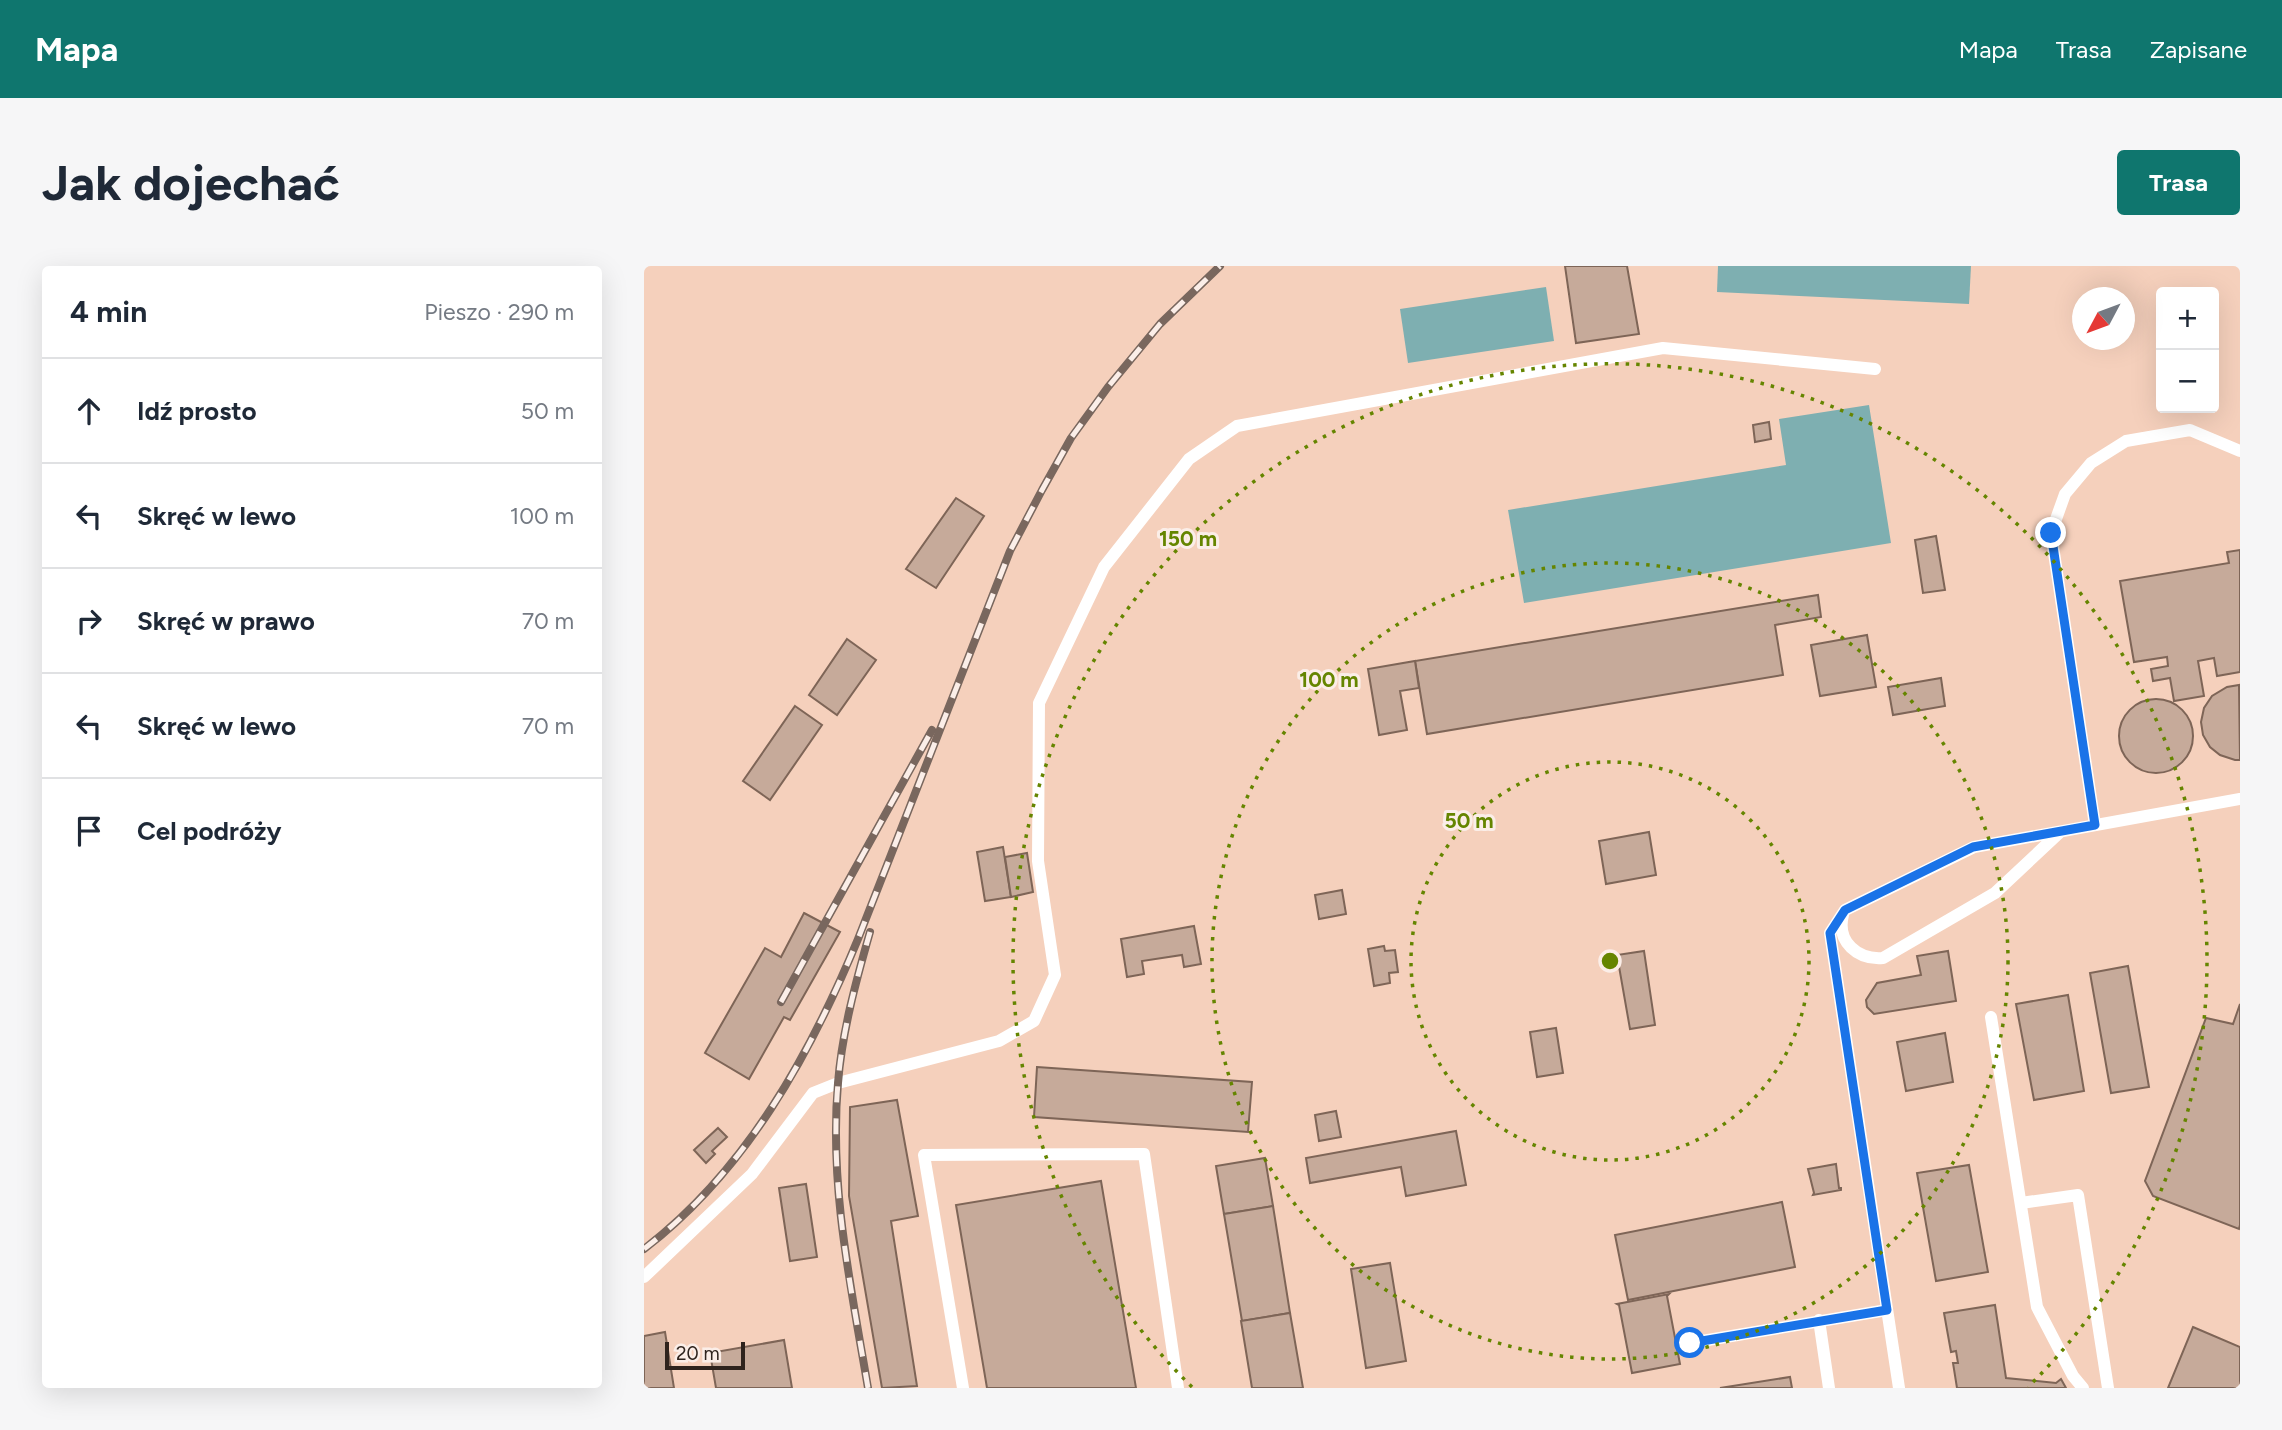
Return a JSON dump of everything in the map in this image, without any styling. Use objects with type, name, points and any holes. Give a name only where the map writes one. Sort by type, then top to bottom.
[{"type":"lane","points":[[644,1277],[752,1174],[813,1093],[838,1083],[999,1041],[1034,1021],[1055,975],[1038,861],[1039,703],[1104,567],[1189,459],[1237,426],[1663,348],[1875,369]]},
{"type":"lane","points":[[2095,825],[2051,533],[2065,494],[2091,463],[2126,441],[2190,430],[2240,451]]},
{"type":"lane","points":[[1899,1388],[1830,933],[1845,910],[1973,847],[2240,799]]},
{"type":"lane","points":[[1845,910],[1842,931],[1846,942],[1862,956],[1883,958],[1995,893],[2060,831]]},
{"type":"lane","points":[[1991,1017],[2037,1307],[2083,1388]]},
{"type":"lane","points":[[963,1388],[924,1156],[1144,1154],[1178,1388]]},
{"type":"lane","points":[[2021,1203],[2078,1195],[2108,1388]]},
{"type":"lane","points":[[1690,1343],[1887,1310]]},
{"type":"lane","points":[[1819,1320],[1829,1388]]},
{"type":"shaded area","points":[[644,266],[2240,266],[2240,1388],[644,1388]]},
{"type":"water","points":[[1718,266],[1971,266],[1969,304],[1717,292]]},
{"type":"water","points":[[1546,287],[1554,341],[1408,363],[1400,309]]},
{"type":"water","points":[[1869,405],[1891,543],[1524,603],[1508,510],[1786,465],[1779,419]]},
{"type":"building","points":[[1565,266],[1627,266],[1639,334],[1576,343]]},
{"type":"building","points":[[1769,422],[1771,439],[1755,442],[1753,425]]},
{"type":"building","points":[[956,498],[984,516],[936,588],[906,569]]},
{"type":"building","points":[[1936,536],[1945,590],[1923,593],[1915,540]]},
{"type":"building","points":[[2240,550],[2240,672],[2217,676],[2214,658],[2198,661],[2204,696],[2174,701],[2170,678],[2153,681],[2151,669],[2168,666],[2167,657],[2134,662],[2120,581],[2229,563],[2227,552]]},
{"type":"building","points":[[1818,595],[1821,617],[1775,625],[1783,675],[1427,734],[1415,661]]},
{"type":"building","points":[[1867,635],[1876,687],[1820,696],[1811,645]]},
{"type":"building","points":[[847,639],[876,660],[837,715],[809,695]]},
{"type":"building","points":[[1415,661],[1419,688],[1400,691],[1407,730],[1379,735],[1368,669]]},
{"type":"building","points":[[1941,678],[1945,706],[1893,715],[1888,687]]},
{"type":"building","points":[[2239,685],[2240,760],[2235,760],[2220,755],[2210,747],[2203,735],[2201,722],[2204,708],[2212,696],[2227,687]]},
{"type":"building","points":[[2149,699],[2163,699],[2177,705],[2187,715],[2193,736],[2191,750],[2177,767],[2163,773],[2149,773],[2135,767],[2125,757],[2119,743],[2119,729],[2125,715],[2135,705]]},
{"type":"building","points":[[795,706],[822,725],[770,800],[743,781]]},
{"type":"building","points":[[1649,832],[1656,875],[1606,884],[1599,841]]},
{"type":"building","points":[[1003,847],[1011,897],[985,901],[977,852]]},
{"type":"building","points":[[1027,853],[1033,892],[1011,897],[1005,857]]},
{"type":"building","points":[[1342,890],[1346,914],[1319,919],[1315,895]]},
{"type":"building","points":[[804,913],[840,932],[790,1020],[784,1017],[749,1079],[705,1053],[765,948],[781,957]]},
{"type":"building","points":[[1194,926],[1201,964],[1184,967],[1182,955],[1142,961],[1144,974],[1127,977],[1121,939]]},
{"type":"building","points":[[1384,946],[1385,951],[1395,950],[1398,972],[1389,973],[1390,983],[1374,986],[1368,949]]},
{"type":"building","points":[[1644,951],[1655,1025],[1630,1029],[1617,955]]},
{"type":"building","points":[[1948,951],[1956,1001],[1874,1014],[1867,1007],[1866,1000],[1877,983],[1921,975],[1917,956]]},
{"type":"building","points":[[2128,966],[2149,1087],[2111,1093],[2090,973]]},
{"type":"building","points":[[2068,995],[2084,1091],[2034,1100],[2016,1004]]},
{"type":"building","points":[[2240,1004],[2239,1229],[2153,1196],[2145,1181],[2206,1018],[2233,1024]]},
{"type":"building","points":[[1556,1028],[1563,1073],[1537,1077],[1530,1032]]},
{"type":"building","points":[[1945,1033],[1953,1082],[1906,1091],[1897,1042]]},
{"type":"building","points":[[1037,1067],[1252,1082],[1248,1132],[1034,1117]]},
{"type":"building","points":[[897,1100],[918,1216],[891,1221],[917,1386],[882,1388],[849,1196],[850,1107]]},
{"type":"building","points":[[1336,1111],[1341,1137],[1319,1141],[1315,1115]]},
{"type":"building","points":[[718,1128],[727,1137],[712,1151],[715,1154],[706,1163],[694,1150]]},
{"type":"building","points":[[1456,1131],[1466,1185],[1406,1196],[1401,1167],[1310,1183],[1306,1158]]},
{"type":"building","points":[[1265,1158],[1273,1206],[1224,1214],[1216,1166]]},
{"type":"building","points":[[1836,1164],[1841,1190],[1813,1195],[1808,1169]]},
{"type":"building","points":[[1969,1165],[1988,1272],[1936,1281],[1917,1173]]},
{"type":"building","points":[[1101,1181],[1136,1388],[987,1388],[956,1205]]},
{"type":"building","points":[[806,1184],[817,1257],[790,1261],[779,1188]]},
{"type":"building","points":[[1782,1202],[1795,1267],[1628,1300],[1615,1235]]},
{"type":"building","points":[[1273,1206],[1290,1313],[1242,1321],[1224,1214]]},
{"type":"building","points":[[1390,1263],[1406,1361],[1366,1368],[1351,1269]]},
{"type":"building","points":[[1669,1294],[1667,1296],[1680,1364],[1632,1373],[1617,1304]]},
{"type":"building","points":[[1995,1305],[2006,1378],[2056,1383],[2061,1379],[2066,1388],[1957,1388],[1953,1363],[1958,1363],[1956,1351],[1951,1352],[1944,1313]]},
{"type":"building","points":[[1290,1313],[1303,1388],[1252,1388],[1241,1321]]},
{"type":"building","points":[[2193,1327],[2240,1347],[2240,1388],[2168,1388]]},
{"type":"building","points":[[665,1332],[674,1388],[644,1388],[644,1336]]},
{"type":"building","points":[[784,1340],[792,1388],[716,1388],[710,1353]]},
{"type":"building","points":[[1790,1377],[1792,1388],[1720,1388]]},
{"type":"railway","points":[[644,1249],[681,1218],[714,1184],[744,1147],[771,1108],[819,1025],[858,939],[1010,551],[1071,438],[1108,387],[1160,324],[1220,266]]},
{"type":"railway","points":[[781,1002],[932,730]]},
{"type":"railway","points":[[868,1388],[843,1236],[836,1160],[836,1122],[846,1026],[870,932]]},
{"type":"route","points":[[1690,1343],[1887,1310],[1830,933],[1845,910],[1973,847],[2095,825],[2051,533]]}]
